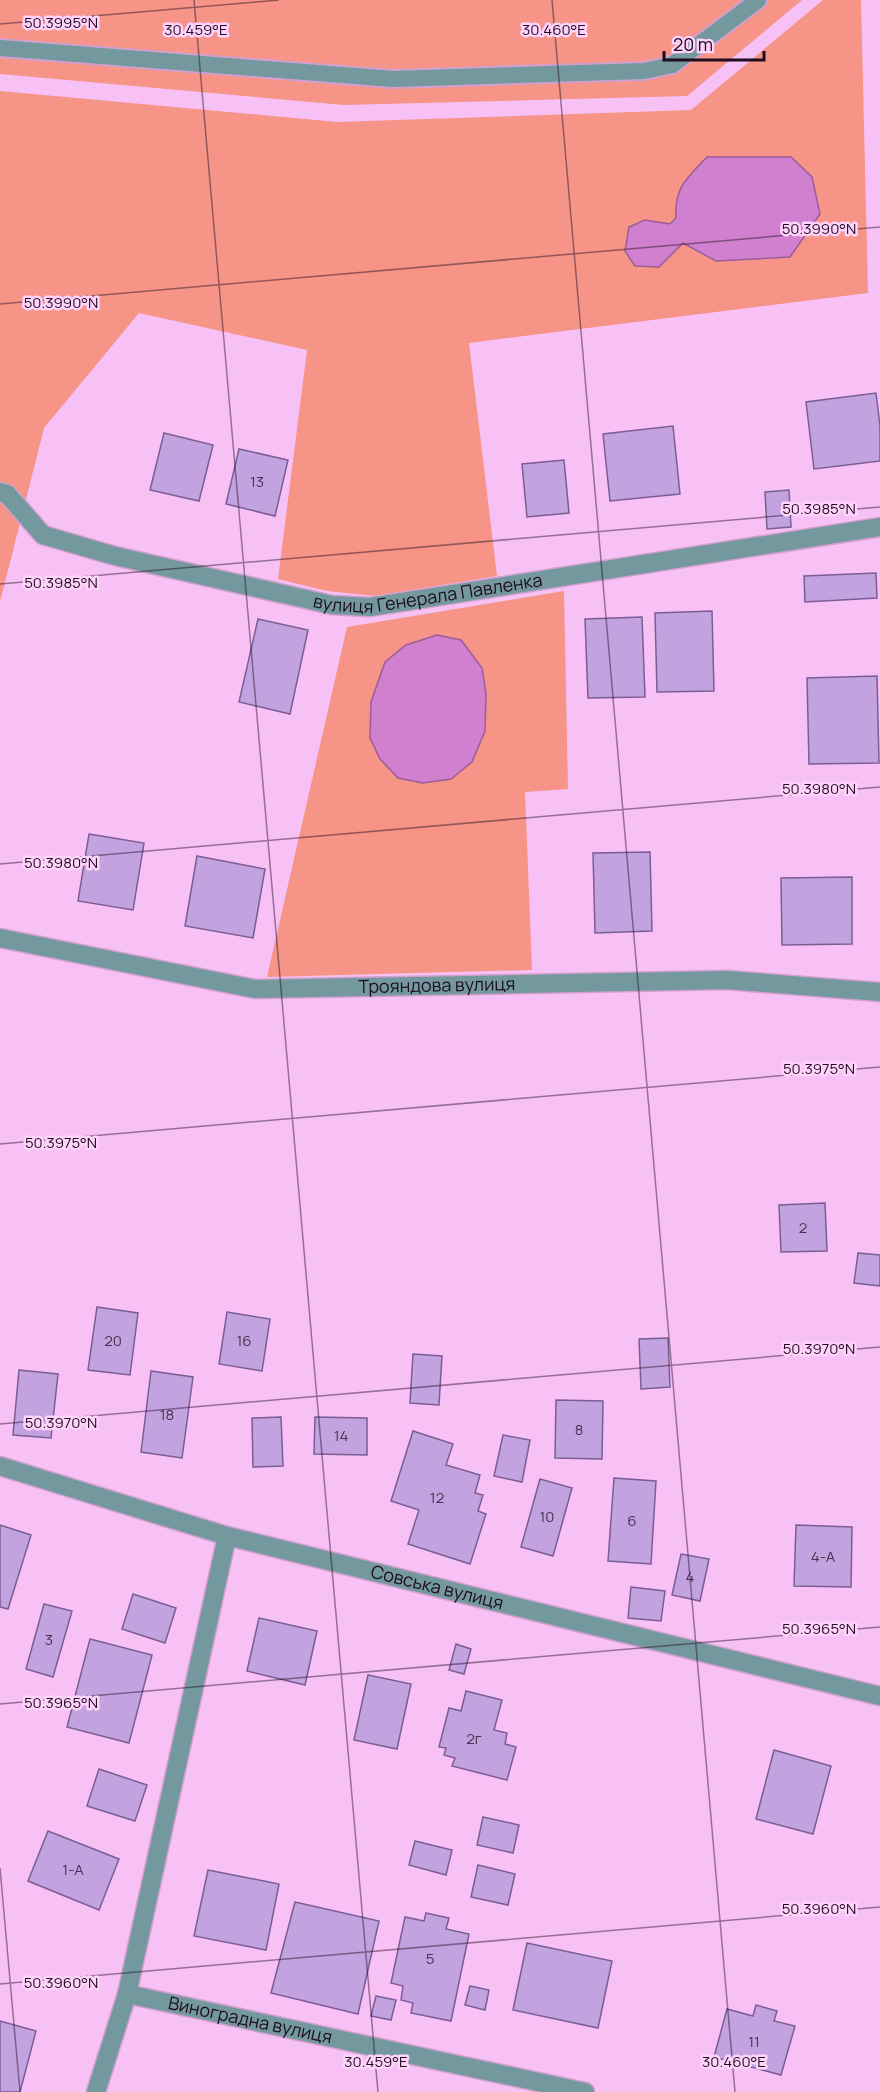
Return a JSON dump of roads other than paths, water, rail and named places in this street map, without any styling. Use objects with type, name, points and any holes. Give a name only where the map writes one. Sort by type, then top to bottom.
[{"type":"street","name":"вулиця Генерала Павленка","points":[[0,492],[7,494],[43,535],[115,556],[332,605],[370,608],[880,527]]},
{"type":"street","name":"Трояндова вулиця","points":[[0,938],[255,989],[727,980],[880,992]]},
{"type":"street","name":"Совська вулиця","points":[[0,1466],[227,1536],[880,1696]]},
{"type":"street","points":[[96,2092],[127,1994],[227,1536]]},
{"type":"street","name":"Виноградна вулиця","points":[[127,1994],[585,2092]]},
{"type":"lane","points":[[0,48],[393,78],[632,72],[672,65],[758,0]]}]
